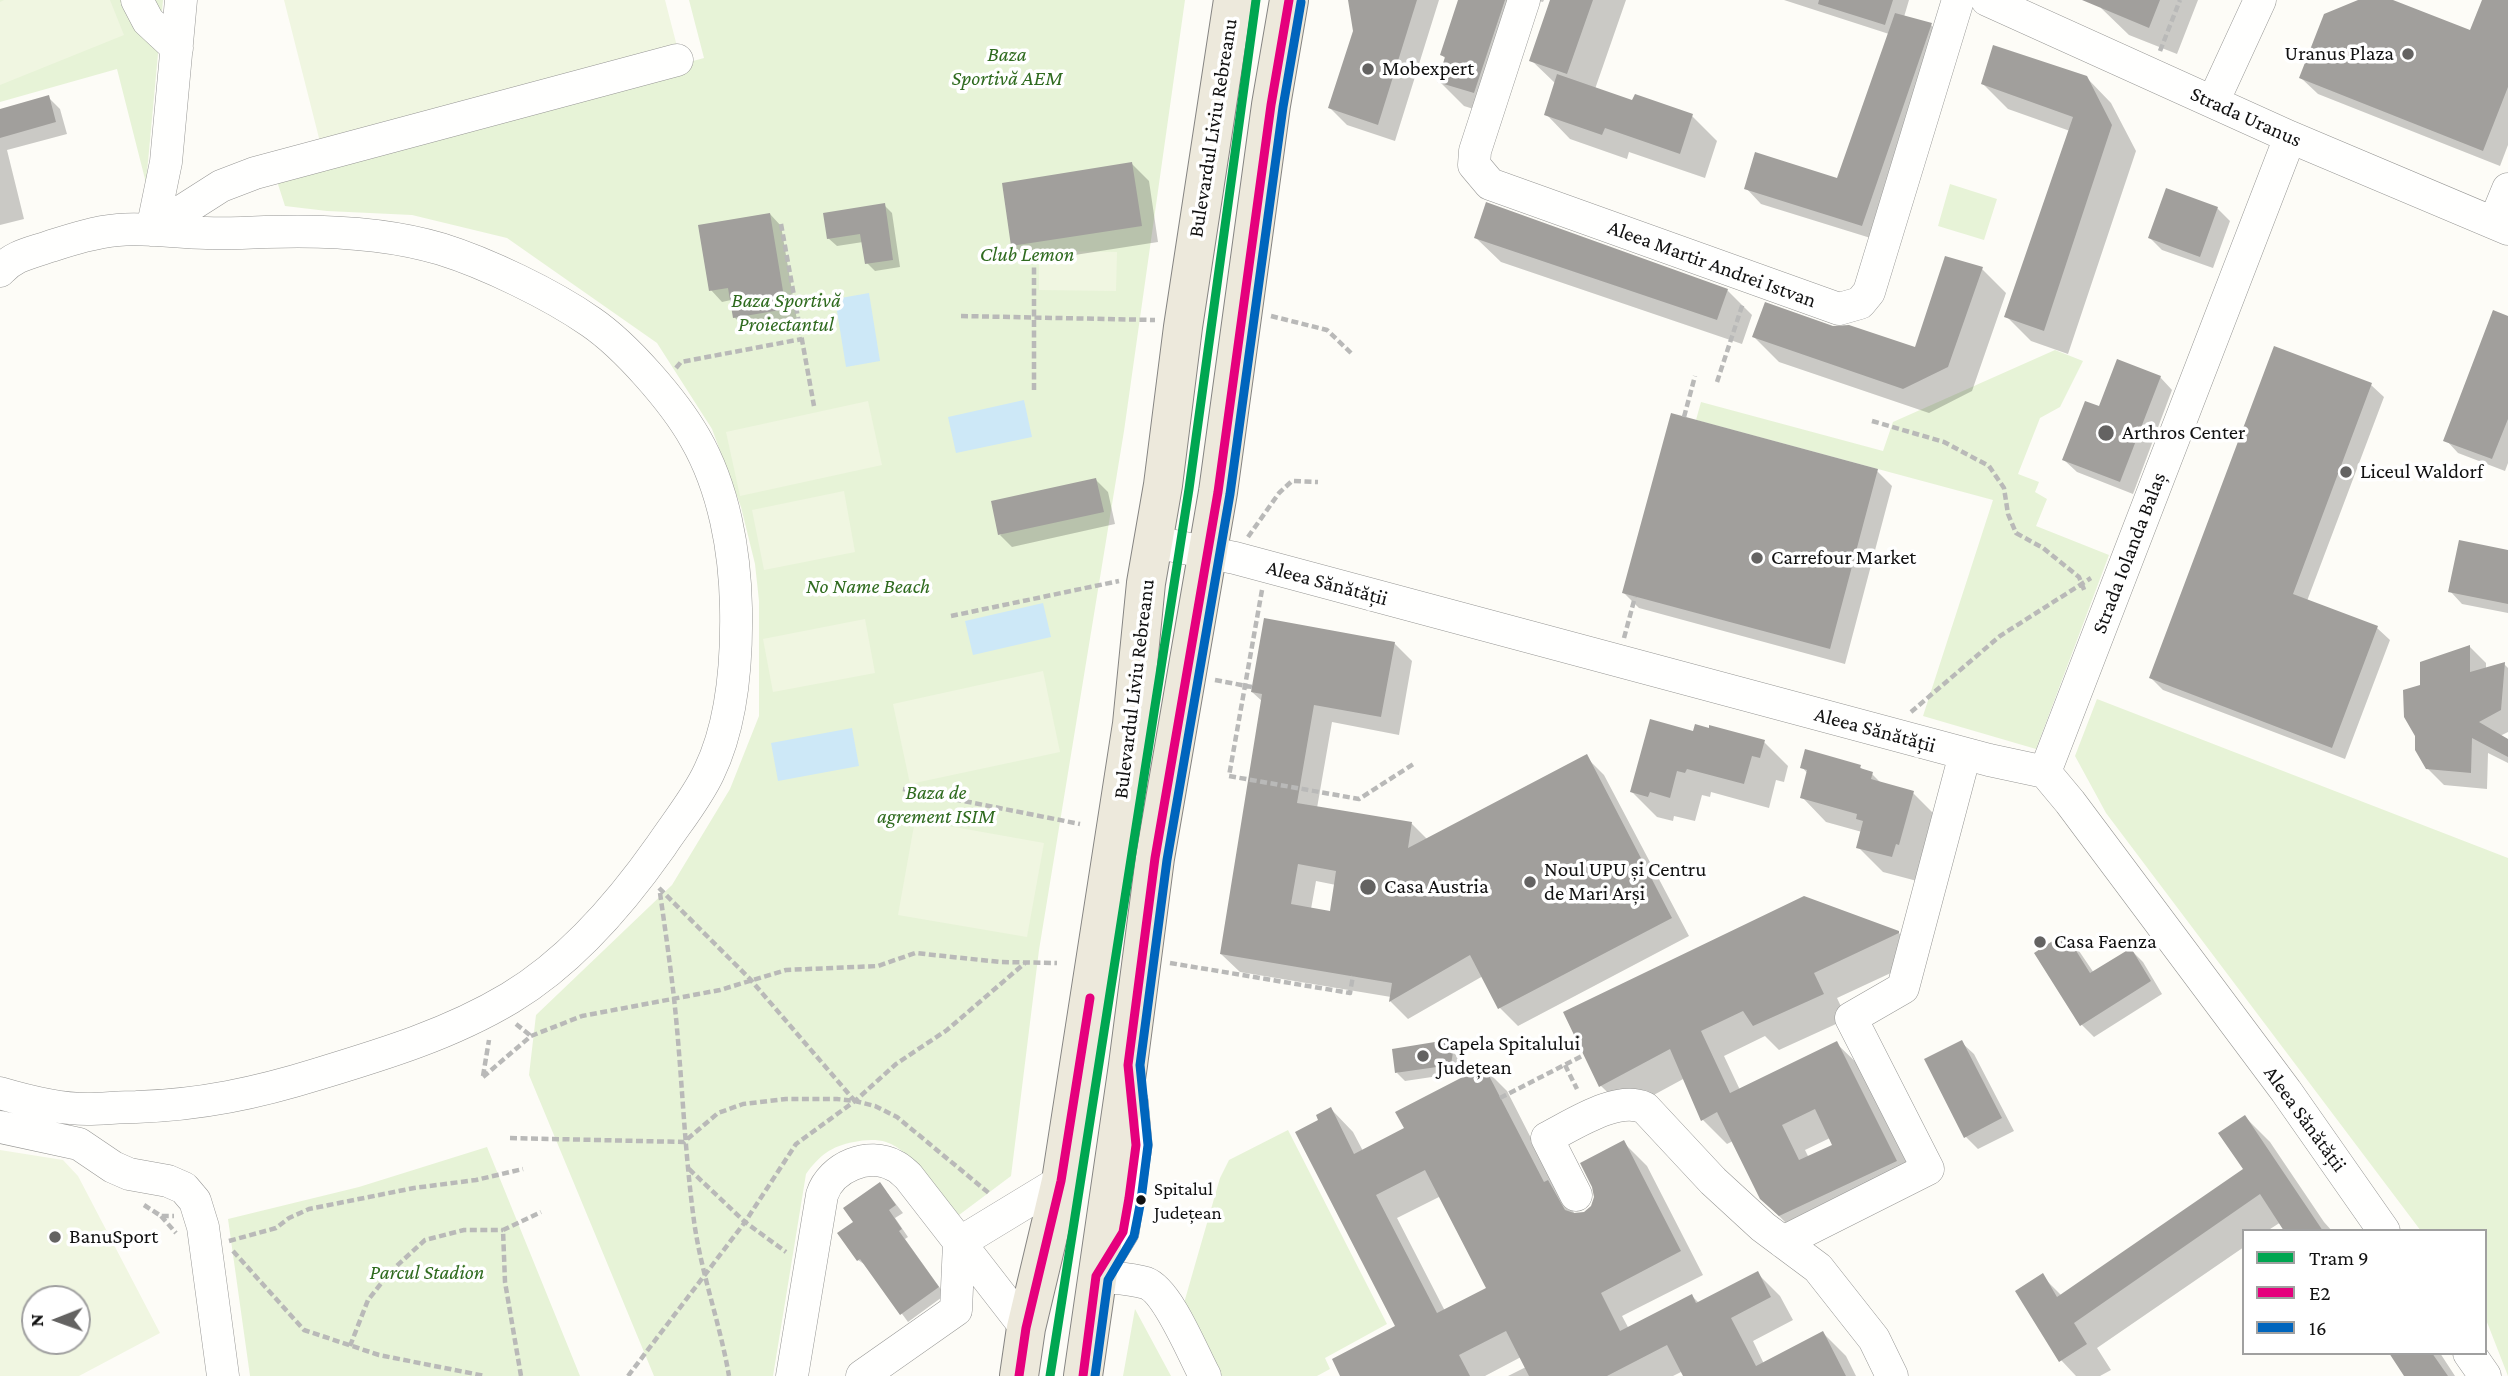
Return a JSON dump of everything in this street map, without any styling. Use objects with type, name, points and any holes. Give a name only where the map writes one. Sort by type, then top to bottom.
[{"type":"main road","name":"Bulevardul Liviu Rebreanu","points":[[1019,1376],[1026,1328],[1061,1181],[1132,724],[1146,583],[1233,0]]},
{"type":"main road","points":[[1083,1376],[1155,858],[1208,552],[1271,105],[1289,0]]},
{"type":"street","points":[[137,0],[148,21],[177,48]]},
{"type":"street","points":[[152,230],[166,162],[181,0]]},
{"type":"street","name":"Aleea Martir Andrei Istvan","points":[[1524,0],[1475,151],[1474,165],[1490,184],[1839,309],[1860,303],[1869,292],[1958,0]]},
{"type":"street","name":"Strada Uranus","points":[[1987,0],[2290,137],[2501,226]]},
{"type":"street","points":[[2213,102],[2260,0]]},
{"type":"street","points":[[152,230],[221,186],[255,173],[677,60]]},
{"type":"street","name":"Strada Iolanda Balaș","points":[[2045,772],[2290,137]]},
{"type":"street","points":[[2501,226],[2508,189]]},
{"type":"street","points":[[0,271],[10,259],[85,236],[120,229],[203,233],[290,231],[337,233],[439,248],[527,285],[592,322],[625,351],[660,388],[696,439],[714,480],[728,525],[737,625],[726,723],[710,770],[652,879],[624,895],[538,978],[513,996],[475,1017],[415,1043],[269,1090],[179,1106],[82,1110],[0,1093]]},
{"type":"street","name":"Aleea Sănătății","points":[[1153,542],[1236,558],[1965,754],[2045,772],[2079,813],[2278,1079],[2383,1229]]},
{"type":"street","points":[[1783,1242],[1928,1170],[1851,1018],[1903,988],[1965,754]]},
{"type":"street","points":[[1576,1195],[1547,1138],[1616,1105],[1637,1104],[1645,1108],[1713,1181],[1783,1242],[1818,1268],[1874,1339],[1892,1376]]},
{"type":"street","points":[[0,1127],[79,1144],[113,1167],[130,1174],[176,1184],[195,1200],[203,1227],[223,1376]]},
{"type":"street","points":[[792,1376],[822,1195],[830,1179],[852,1164],[870,1161],[894,1165],[908,1176],[1026,1328]]},
{"type":"street","points":[[959,1242],[1061,1181]]},
{"type":"street","points":[[862,1376],[956,1310],[959,1242]]},
{"type":"street","points":[[1096,1276],[1147,1283],[1156,1289],[1205,1376]]},
{"type":"street","points":[[2470,1355],[2485,1376]]},
{"type":"path","points":[[2150,74],[2180,0]]},
{"type":"path","points":[[781,224],[814,406]]},
{"type":"path","points":[[1034,258],[1034,390]]},
{"type":"path","points":[[1717,382],[1752,278]]},
{"type":"path","points":[[1267,315],[1327,330],[1351,353]]},
{"type":"path","points":[[961,316],[1162,321]]},
{"type":"path","points":[[660,388],[681,362],[802,339]]},
{"type":"path","points":[[1684,417],[1695,376]]},
{"type":"path","points":[[1872,421],[1944,442],[1989,466],[2004,488],[2008,514],[2016,533],[2043,548],[2079,577],[2086,594]]},
{"type":"path","points":[[1247,538],[1279,493],[1292,481],[1318,482]]},
{"type":"path","points":[[1907,715],[2000,636],[2102,572]]},
{"type":"path","points":[[951,616],[1123,580]]},
{"type":"path","points":[[1262,589],[1229,776],[1359,799],[1415,763]]},
{"type":"path","points":[[1624,639],[1635,597]]},
{"type":"path","points":[[1209,679],[1252,687]]},
{"type":"path","points":[[903,789],[1080,824]]},
{"type":"path","points":[[652,879],[750,979],[855,1101]]},
{"type":"path","points":[[652,879],[674,999],[684,1142],[694,1222],[704,1275],[722,1335],[729,1376]]},
{"type":"path","points":[[483,1077],[531,1036],[582,1016],[720,990],[786,970],[878,966],[915,953],[1000,962],[1058,963]]},
{"type":"path","points":[[1165,962],[1350,993],[1353,976]]},
{"type":"path","points":[[1500,1098],[1584,1055]]},
{"type":"path","points":[[1565,1065],[1577,1089]]},
{"type":"path","points":[[510,1138],[684,1142],[718,1113],[743,1104],[786,1099],[837,1098],[875,1106],[897,1117],[991,1195],[1007,1213]]},
{"type":"path","points":[[485,1376],[379,1355],[304,1329],[224,1242],[276,1228],[289,1218],[309,1209],[414,1188],[476,1180],[523,1168]]},
{"type":"path","points":[[689,1168],[746,1222],[811,1260]]},
{"type":"path","points":[[350,1346],[368,1300],[390,1272],[425,1240],[464,1230],[503,1230],[541,1212]]},
{"type":"path","points":[[503,1230],[505,1282],[521,1376]]},
{"type":"green space","points":[[0,0],[163,0],[146,183],[117,69],[0,102]]},
{"type":"green space","points":[[110,0],[124,35],[0,85],[0,2]]},
{"type":"green space","points":[[284,0],[665,0],[679,54],[321,146]]},
{"type":"green space","points":[[689,0],[1185,0],[1124,431],[1039,950],[1011,1176],[959,1215],[906,1154],[886,1142],[858,1141],[832,1149],[821,1157],[806,1174],[773,1376],[654,1376],[529,1075],[536,1015],[672,885],[730,789],[759,716],[759,601],[755,564],[741,507],[712,429],[657,343],[507,238],[412,215],[285,206],[275,175],[704,58]]},
{"type":"green space","points":[[1950,184],[1997,199],[1984,240],[1938,226]]},
{"type":"green space","points":[[1039,251],[1117,252],[1116,291],[1039,290]]},
{"type":"green space","points":[[2055,350],[2083,361],[2060,407],[2040,418],[2018,474],[2039,482],[2035,492],[2047,499],[2036,526],[2109,555],[2036,749],[1923,716],[1993,500],[1696,420],[1701,402],[1883,451],[1893,422]]},
{"type":"green space","points":[[868,401],[882,465],[740,496],[726,432]]},
{"type":"green space","points":[[844,491],[855,552],[764,570],[752,510]]},
{"type":"green space","points":[[865,619],[875,673],[773,692],[763,639]]},
{"type":"green space","points":[[1043,671],[1060,752],[910,784],[893,704]]},
{"type":"green space","points":[[2097,699],[2508,858],[2508,1376],[2487,1322],[2487,1229],[2419,1229],[2106,813],[2075,756]]},
{"type":"green space","points":[[915,820],[1044,843],[1027,937],[898,915]]},
{"type":"green space","points":[[1288,1130],[1387,1324],[1325,1358],[1330,1369],[1317,1376],[1222,1376],[1184,1303],[1220,1178],[1229,1160]]},
{"type":"green space","name":"Parcul Stadion","points":[[487,1147],[580,1376],[250,1376],[228,1219],[359,1187]]},
{"type":"green space","name":"BanuSport","points":[[0,1150],[63,1160],[78,1176],[160,1333],[79,1376],[0,1376]]},
{"type":"green space","points":[[1135,1309],[1171,1376],[1123,1376]]},
{"type":"water","points":[[869,293],[880,361],[846,367],[835,299]]},
{"type":"water","points":[[1024,400],[1032,437],[956,453],[948,417]]},
{"type":"water","points":[[1043,603],[1051,637],[973,655],[965,621]]},
{"type":"water","points":[[852,728],[859,766],[778,781],[771,743]]},
{"type":"building","name":"Mobexpert","points":[[1348,0],[1417,0],[1378,125],[1328,108],[1353,31]]},
{"type":"building","points":[[1458,0],[1505,0],[1474,93],[1437,82],[1445,57],[1440,55]]},
{"type":"building","points":[[1550,0],[1593,0],[1567,74],[1529,61]]},
{"type":"building","points":[[1819,0],[1893,0],[1885,25],[1818,4]]},
{"type":"building","points":[[2082,0],[2160,0],[2149,28]]},
{"type":"building","name":"Uranus Plaza","points":[[2358,0],[2393,0],[2470,30],[2482,0],[2508,0],[2508,87],[2483,151],[2299,78],[2324,14]]},
{"type":"building","points":[[1895,13],[1932,23],[1862,226],[1744,189],[1755,152],[1837,178]]},
{"type":"building","points":[[1993,45],[2087,76],[2112,125],[2044,331],[2004,317],[2073,117],[1981,84]]},
{"type":"building","points":[[1557,74],[1632,100],[1635,94],[1693,114],[1680,154],[1605,128],[1602,135],[1544,115]]},
{"type":"building","points":[[49,95],[56,122],[0,138],[0,109]]},
{"type":"building","points":[[1132,162],[1142,226],[1011,246],[1002,183]]},
{"type":"building","points":[[2166,188],[2218,207],[2200,257],[2148,238]]},
{"type":"building","points":[[1486,202],[1728,289],[1717,320],[1474,238]]},
{"type":"building","points":[[885,203],[893,260],[865,264],[860,234],[827,239],[823,213]]},
{"type":"building","points":[[770,213],[786,309],[733,318],[728,288],[709,291],[698,225]]},
{"type":"building","points":[[1945,256],[1983,267],[1948,367],[1903,389],[1752,337],[1765,302],[1833,326],[1849,325],[1915,347]]},
{"type":"building","name":"Liceul Waldorf","points":[[2493,310],[2508,316],[2508,419],[2492,459],[2443,441]]},
{"type":"building","points":[[2274,346],[2372,383],[2293,594],[2378,626],[2332,748],[2149,678]]},
{"type":"building","name":"Arthros Center","points":[[2117,359],[2161,376],[2120,482],[2062,460],[2085,401],[2099,406]]},
{"type":"building","name":"Carrefour Market","points":[[1671,413],[1878,469],[1830,649],[1622,593]]},
{"type":"building","points":[[1096,478],[1104,512],[998,535],[991,501]]},
{"type":"building","points":[[2459,540],[2508,550],[2508,604],[2448,592]]},
{"type":"building","points":[[1264,618],[1395,642],[1381,717],[1314,705],[1297,803],[1412,822],[1408,848],[1587,754],[1672,918],[1498,1009],[1470,955],[1389,1002],[1392,983],[1220,954],[1262,694],[1251,692]],"holes":[[[1298,864],[1336,871],[1330,911],[1291,904]]]},
{"type":"building","points":[[2470,645],[2470,672],[2505,662],[2501,710],[2479,722],[2508,739],[2508,757],[2472,738],[2471,773],[2426,769],[2415,750],[2415,736],[2404,717],[2403,690],[2420,685],[2420,662]]},
{"type":"building","points":[[1650,719],[1693,731],[1695,724],[1709,728],[1709,725],[1765,740],[1760,758],[1752,756],[1744,784],[1687,769],[1685,773],[1677,771],[1670,798],[1650,792],[1648,797],[1630,792]]},
{"type":"building","points":[[1805,749],[1861,765],[1860,768],[1873,772],[1871,779],[1914,791],[1899,845],[1896,844],[1892,857],[1856,848],[1863,821],[1856,819],[1857,814],[1800,798],[1807,770],[1800,768]]},
{"type":"building","points":[[1804,896],[1899,931],[1814,973],[1824,994],[1753,1026],[1743,1011],[1701,1031],[1730,1093],[1837,1041],[1897,1161],[1779,1216],[1760,1199],[1717,1112],[1701,1121],[1670,1049],[1599,1087],[1563,1012]],"holes":[[[1815,1109],[1832,1145],[1799,1160],[1782,1125]]]},
{"type":"building","points":[[2065,933],[2090,973],[2131,948],[2151,981],[2080,1026],[2034,953]]},
{"type":"building","points":[[1962,1040],[2002,1118],[1964,1138],[1924,1059]]},
{"type":"building","name":"Capela Spitalului Județean","points":[[1441,1041],[1449,1045],[1453,1052],[1451,1065],[1395,1073],[1392,1049]]},
{"type":"building","points":[[1484,1066],[1544,1182],[1548,1180],[1565,1210],[1574,1213],[1584,1212],[1591,1206],[1594,1197],[1580,1163],[1624,1140],[1681,1251],[1601,1293],[1620,1331],[1692,1294],[1696,1303],[1758,1271],[1771,1297],[1731,1318],[1756,1366],[1823,1331],[1846,1376],[1683,1376],[1667,1345],[1607,1376],[1529,1376],[1506,1331],[1459,1355],[1470,1376],[1340,1376],[1332,1359],[1395,1326],[1295,1132],[1318,1120],[1316,1115],[1331,1107],[1354,1154],[1404,1128],[1395,1112]],"holes":[[[1425,1170],[1486,1288],[1437,1313],[1376,1195]]]},
{"type":"building","points":[[2245,1115],[2322,1229],[2283,1229],[2260,1194],[2074,1323],[2087,1344],[2059,1362],[2015,1291],[2043,1273],[2057,1297],[2243,1169],[2218,1133]]},
{"type":"building","points":[[880,1182],[896,1205],[889,1210],[902,1229],[899,1231],[939,1287],[900,1315],[860,1259],[857,1261],[837,1233],[853,1222],[843,1208]]},
{"type":"building","points":[[2390,1355],[2433,1355],[2448,1376],[2404,1376]]},
{"type":"tram line","name":"9","points":[[1050,1376],[1189,489],[1256,0]]},
{"type":"transit line","name":"E2","points":[[1083,1376],[1096,1276],[1123,1232],[1129,1198],[1136,1145],[1128,1065],[1155,858],[1218,492],[1271,105],[1289,0]]},
{"type":"transit line","name":"16","points":[[1095,1376],[1108,1280],[1134,1236],[1141,1200],[1148,1145],[1140,1065],[1167,860],[1230,494],[1283,107],[1301,2]]},
{"type":"transit line","name":"E2","points":[[1019,1376],[1026,1328],[1061,1181],[1090,998]]},
{"type":"place","name":"Uranus Plaza","points":[[2408,54]]},
{"type":"place","name":"Mobexpert","points":[[1368,69]]},
{"type":"place","name":"Arthros Center","points":[[2106,433]]},
{"type":"place","name":"Liceul Waldorf","points":[[2346,472]]},
{"type":"place","name":"Carrefour Market","points":[[1757,558]]},
{"type":"place","name":"Noul UPU și Centru de Mari Arși","points":[[1530,882]]},
{"type":"place","name":"Casa Austria","points":[[1368,887]]},
{"type":"place","name":"Casa Faenza","points":[[2040,942]]},
{"type":"place","name":"Capela Spitalului Județean","points":[[1423,1056]]},
{"type":"place","name":"Spitalul Județean","points":[[1141,1200]]},
{"type":"place","name":"BanuSport","points":[[55,1237]]},
{"type":"park label","name":"Baza Sportivă AEM","points":[[1007,67]]},
{"type":"park label","name":"Club Lemon","points":[[1027,255]]},
{"type":"park label","name":"Baza Sportivă Proiectantul","points":[[786,313]]},
{"type":"park label","name":"No Name Beach","points":[[868,587]]},
{"type":"park label","name":"Baza de agrement ISIM","points":[[936,805]]}]
